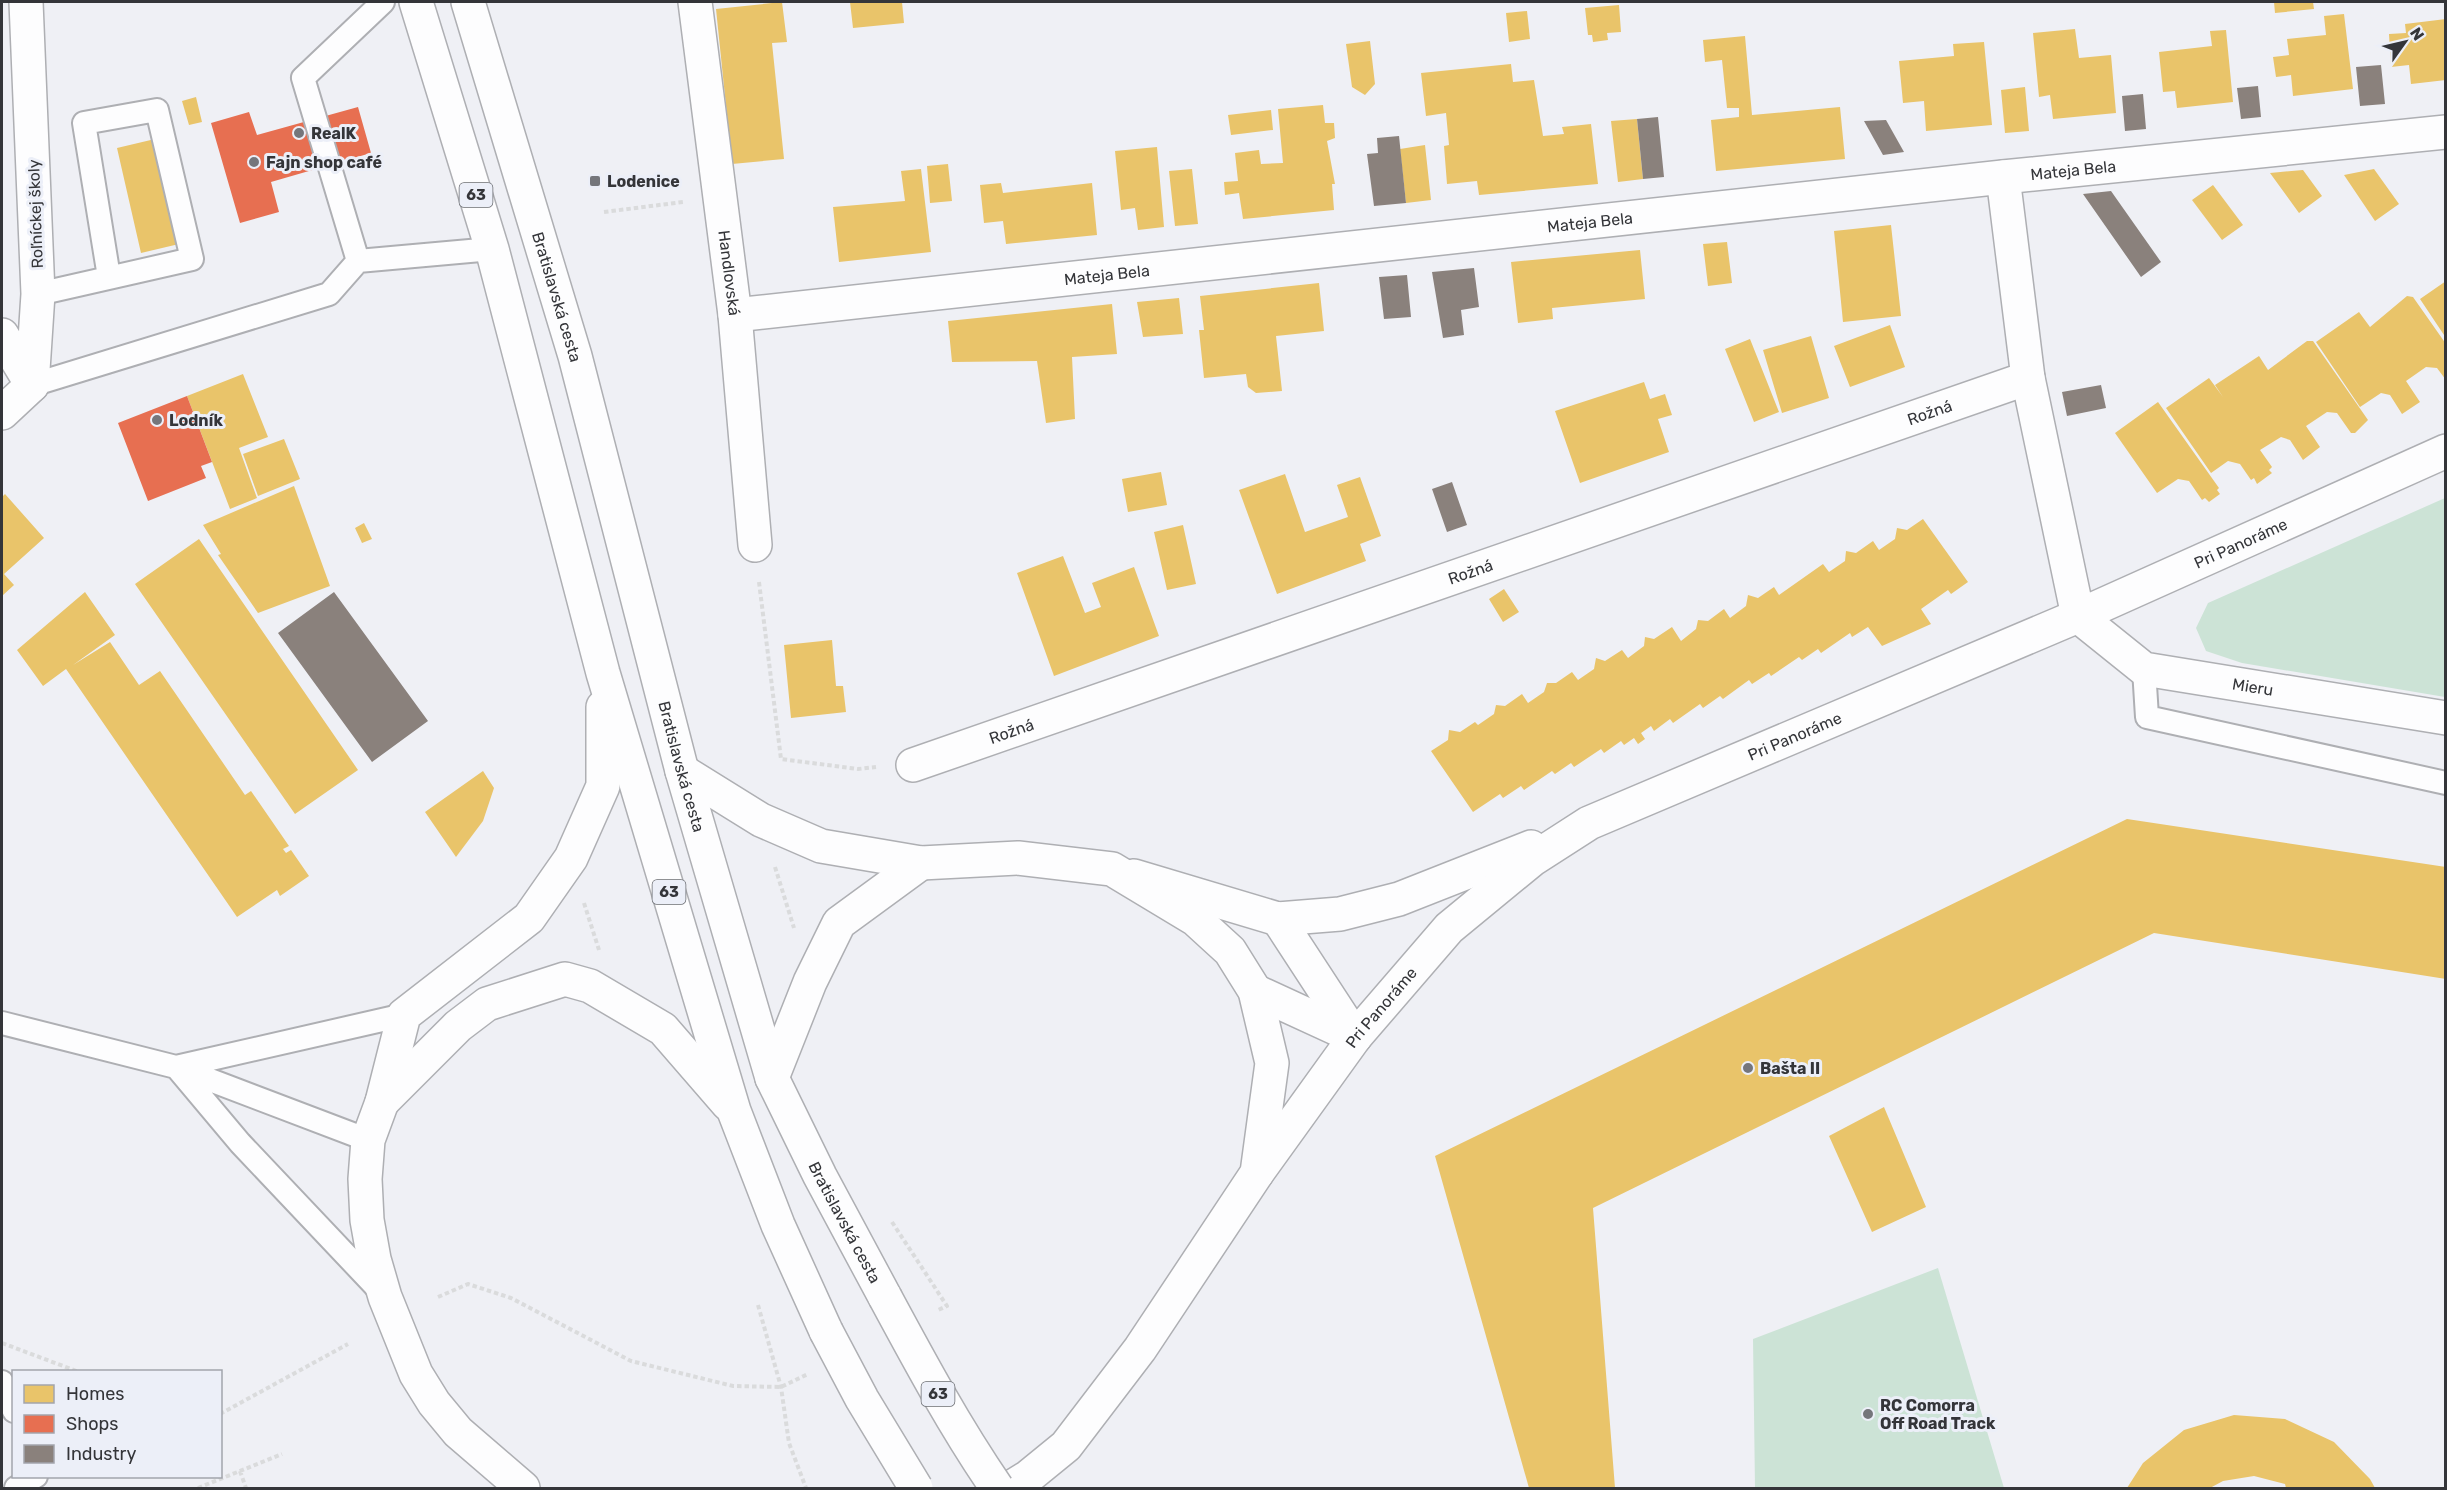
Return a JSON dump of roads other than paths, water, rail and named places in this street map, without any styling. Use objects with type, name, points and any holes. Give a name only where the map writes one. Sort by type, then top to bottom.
[{"type":"street","name":"Roľníckej školy","points":[[26,2],[38,294],[32,385]]},
{"type":"street","name":"63","points":[[416,2],[492,249],[603,672],[734,1111],[778,1224],[826,1331],[862,1399],[916,1488]]},
{"type":"street","name":"Bratislavská cesta","points":[[468,2],[575,356],[682,771],[772,1078],[820,1176],[919,1361],[972,1452],[997,1488]]},
{"type":"street","name":"Handlovská","points":[[695,2],[735,315],[755,545]]},
{"type":"street","name":"Mateja Bela","points":[[735,315],[2003,177],[2445,132]]},
{"type":"street","points":[[2003,177],[2028,378],[2078,616]]},
{"type":"street","points":[[2,335],[32,385],[2,413]]},
{"type":"street","name":"Rožná","points":[[913,765],[2028,378]]},
{"type":"street","name":"Pri Panoráme","points":[[1010,1488],[1028,1477],[1066,1446],[1140,1349],[1257,1173],[1355,1037],[1449,928],[1533,859],[1589,823],[2078,616],[2445,451]]},
{"type":"street","name":"Mieru","points":[[2078,616],[2144,669],[2445,718]]},
{"type":"street","points":[[523,1488],[458,1432],[434,1403],[416,1374],[385,1297],[374,1259],[367,1220],[365,1179],[368,1140],[382,1102],[404,1015],[529,918],[571,858],[603,786],[603,672]]},
{"type":"street","points":[[682,771],[761,820],[821,846],[921,862],[1018,858],[1112,869],[1278,919],[1340,914],[1399,899],[1589,823]]},
{"type":"street","points":[[772,1078],[810,982],[839,923],[921,862]]},
{"type":"street","points":[[1112,869],[1195,919],[1230,951],[1255,991],[1272,1063],[1257,1173]]},
{"type":"street","points":[[1278,919],[1355,1037]]},
{"type":"street","points":[[382,1102],[458,1026],[487,1004],[565,979],[590,986],[663,1029],[734,1111]]},
{"type":"street","points":[[1255,991],[1355,1037]]},
{"type":"lane","points":[[358,261],[303,78],[383,2]]},
{"type":"lane","points":[[38,294],[192,259],[157,110],[84,123],[110,277]]},
{"type":"lane","points":[[32,385],[329,294],[358,261],[492,249]]},
{"type":"lane","points":[[2144,669],[2147,717],[2445,783]]},
{"type":"lane","points":[[176,1067],[404,1015]]},
{"type":"lane","points":[[2,1023],[176,1067],[368,1140]]},
{"type":"lane","points":[[176,1067],[240,1143],[286,1188],[385,1297]]},
{"type":"lane","points":[[2,1382],[12,1406]]},
{"type":"lane","points":[[16,1488],[33,1478]]},
{"type":"place","name":"RealK","points":[[299,133]]},
{"type":"place","name":"Fajn shop café","points":[[254,162]]},
{"type":"place","name":"Lodenice","points":[[595,181]]},
{"type":"place","name":"Lodník","points":[[157,420]]},
{"type":"place","name":"Bašta II","points":[[1748,1068]]},
{"type":"place","name":"RC Comorra Off Road Track","points":[[1868,1414]]}]
